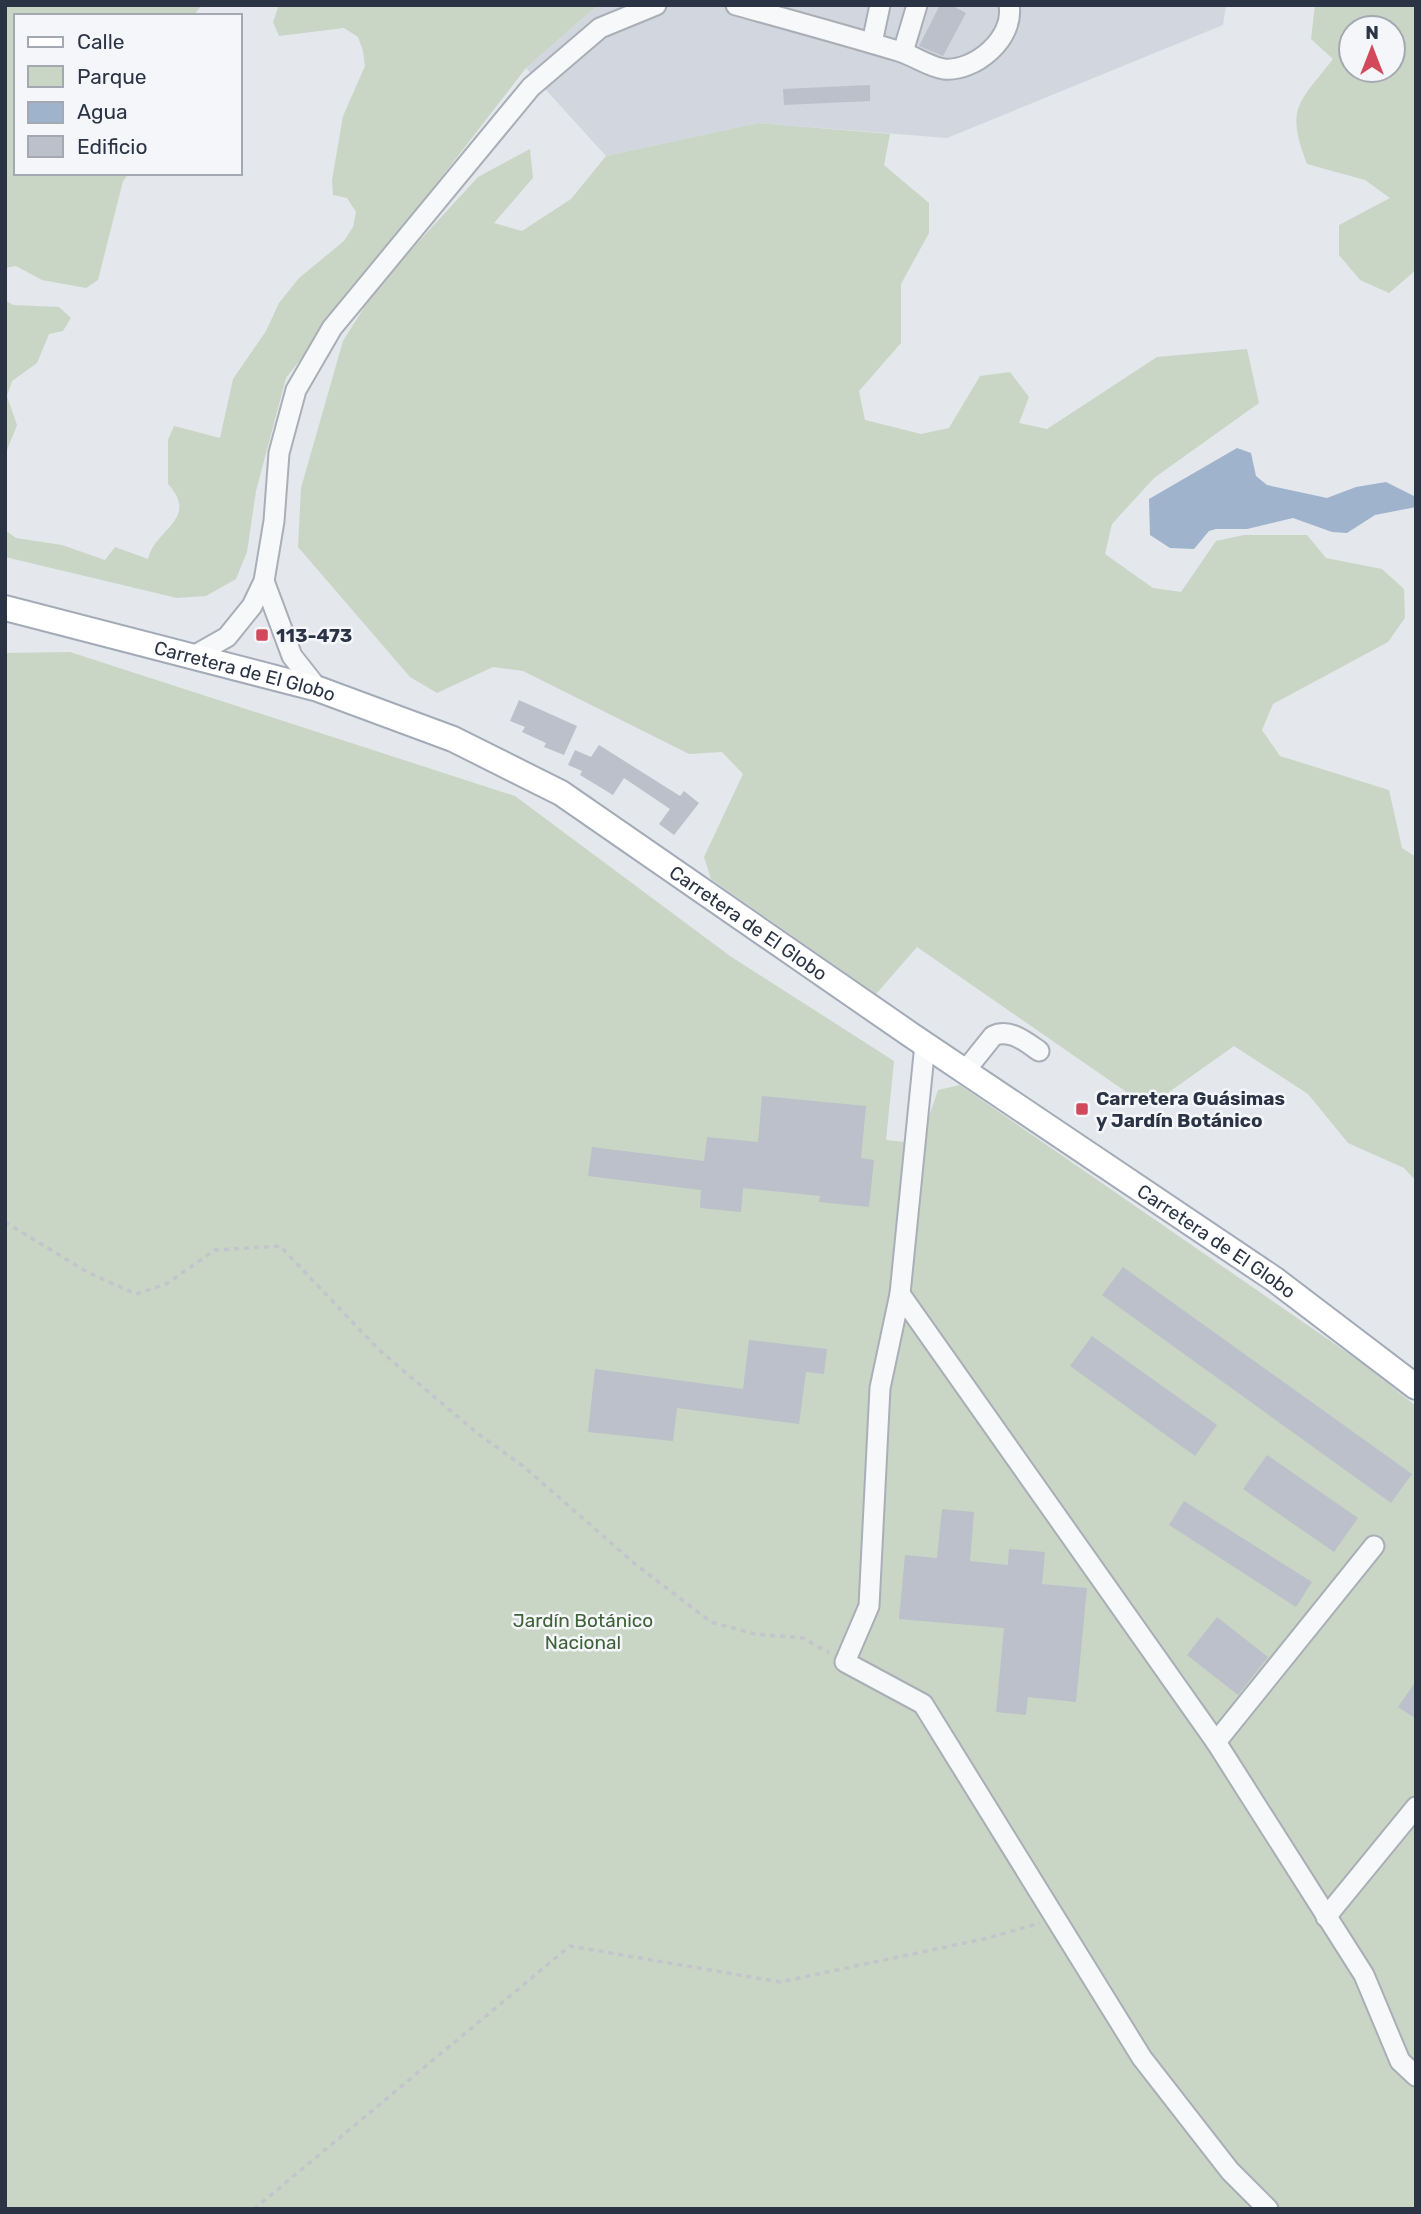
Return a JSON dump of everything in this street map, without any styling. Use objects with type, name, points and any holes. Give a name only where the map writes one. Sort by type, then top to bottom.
[{"type":"main road","name":"Carretera de El Globo","points":[[5,608],[318,690],[453,739],[561,793],[925,1044],[1275,1279],[1416,1387]]},
{"type":"street","points":[[190,658],[227,637],[252,606],[264,581],[283,440],[296,390],[332,328],[531,87],[600,28],[656,5]]},
{"type":"street","points":[[736,5],[903,52],[942,69],[966,67],[981,59],[1003,36],[1010,14],[1009,5]]},
{"type":"street","points":[[872,43],[880,5]]},
{"type":"street","points":[[903,52],[917,5]]},
{"type":"street","points":[[264,581],[292,656],[318,690]]},
{"type":"street","points":[[965,1071],[993,1036],[999,1033],[1016,1035],[1040,1051]]},
{"type":"street","points":[[925,1044],[900,1294],[880,1388],[869,1606],[845,1662],[923,1704],[1053,1919],[1142,2058],[1230,2171],[1268,2209]]},
{"type":"street","points":[[900,1294],[1216,1742],[1364,1975],[1400,2061],[1416,2076]]},
{"type":"street","points":[[1216,1742],[1374,1546]]},
{"type":"street","points":[[1326,1917],[1416,1807]]},
{"type":"path","points":[[5,1222],[87,1272],[136,1294],[166,1284],[215,1251],[279,1246],[379,1350],[477,1433],[523,1466],[635,1564],[710,1622],[755,1634],[803,1638],[845,1662]]},
{"type":"path","points":[[254,2209],[570,1946],[780,1982],[988,1938],[1053,1919]]},
{"type":"shaded area","points":[[598,5],[1226,5],[1223,25],[947,138],[758,123],[606,156],[526,68]]},
{"type":"green space","points":[[5,5],[202,5],[195,14],[14,14],[14,175],[128,175],[123,181],[98,280],[86,288],[42,280],[16,266],[5,268]]},
{"type":"green space","points":[[279,5],[598,5],[526,68],[286,378],[256,491],[247,552],[236,579],[206,596],[177,598],[5,557],[5,530],[16,538],[62,545],[105,560],[115,547],[148,559],[152,549],[178,515],[177,496],[168,484],[168,440],[174,426],[220,438],[233,379],[266,331],[279,303],[299,278],[344,241],[353,227],[356,212],[347,198],[333,195],[332,180],[343,116],[365,66],[363,51],[358,37],[344,28],[279,36],[273,22]]},
{"type":"green space","points":[[1315,5],[1416,5],[1416,270],[1389,293],[1360,280],[1339,255],[1339,225],[1390,198],[1365,180],[1307,164],[1300,145],[1297,130],[1299,107],[1333,59],[1311,39]]},
{"type":"green space","points":[[758,123],[890,134],[884,165],[929,203],[929,233],[901,284],[901,343],[859,391],[865,420],[921,434],[949,428],[980,376],[1010,372],[1029,397],[1019,423],[1047,429],[1157,357],[1247,349],[1259,403],[1154,478],[1112,524],[1105,554],[1153,588],[1181,592],[1216,541],[1244,535],[1307,535],[1326,558],[1382,569],[1404,589],[1405,618],[1388,642],[1273,704],[1262,730],[1280,756],[1389,790],[1402,848],[1416,857],[1416,1181],[1404,1168],[1348,1143],[1308,1094],[1234,1046],[1148,1107],[917,947],[876,994],[711,879],[704,857],[743,774],[722,752],[689,754],[523,671],[493,667],[437,693],[410,677],[298,547],[301,488],[343,341],[376,288],[478,177],[530,149],[533,178],[494,223],[522,231],[571,199],[606,156]]},
{"type":"green space","points":[[5,300],[13,305],[59,307],[71,318],[63,331],[49,334],[37,363],[12,381],[7,396],[17,425],[5,455]]},
{"type":"green space","name":"Jardín Botánico Nacional","points":[[70,652],[515,796],[730,956],[894,1061],[886,1140],[924,1144],[927,1122],[938,1090],[960,1085],[1358,1360],[1416,1406],[1416,2209],[5,2209],[5,653]]},
{"type":"water","points":[[1237,448],[1251,453],[1256,476],[1267,485],[1327,498],[1356,487],[1386,482],[1416,497],[1416,507],[1375,515],[1347,533],[1332,532],[1293,518],[1247,529],[1209,531],[1194,549],[1170,548],[1150,535],[1149,499]]},
{"type":"building","points":[[940,5],[951,5],[966,13],[943,56],[919,46]]},
{"type":"building","points":[[870,85],[870,101],[784,105],[783,89]]},
{"type":"building","points":[[519,700],[577,726],[564,755],[544,747],[546,743],[522,732],[525,727],[510,721]]},
{"type":"building","points":[[599,745],[680,796],[684,791],[699,803],[674,835],[659,824],[670,809],[624,778],[613,795],[580,775],[582,771],[568,765],[575,750],[591,757]]},
{"type":"building","points":[[762,1096],[866,1106],[861,1158],[874,1160],[869,1207],[819,1202],[820,1196],[743,1188],[741,1212],[700,1208],[701,1190],[588,1176],[592,1147],[704,1161],[707,1137],[758,1142]]},
{"type":"building","points":[[1123,1267],[1412,1474],[1391,1503],[1102,1295]]},
{"type":"building","points":[[1092,1336],[1217,1425],[1195,1456],[1070,1366]]},
{"type":"building","points":[[749,1340],[827,1349],[824,1374],[806,1372],[799,1424],[677,1408],[673,1441],[588,1432],[595,1369],[743,1389]]},
{"type":"building","points":[[1267,1455],[1358,1518],[1334,1552],[1243,1489]]},
{"type":"building","points":[[1184,1501],[1312,1582],[1296,1607],[1169,1525]]},
{"type":"building","points":[[942,1509],[974,1512],[970,1561],[1008,1565],[1009,1549],[1045,1552],[1042,1584],[1087,1588],[1076,1702],[1028,1697],[1026,1715],[996,1712],[1004,1628],[899,1619],[905,1555],[937,1558]]},
{"type":"building","points":[[1217,1617],[1268,1657],[1238,1695],[1187,1655]]},
{"type":"building","points":[[1416,1681],[1416,1719],[1398,1707]]},
{"type":"place","name":"113-473","points":[[262,635]]},
{"type":"place","name":"Carretera Guásimas y Jardín Botánico","points":[[1082,1109]]}]
